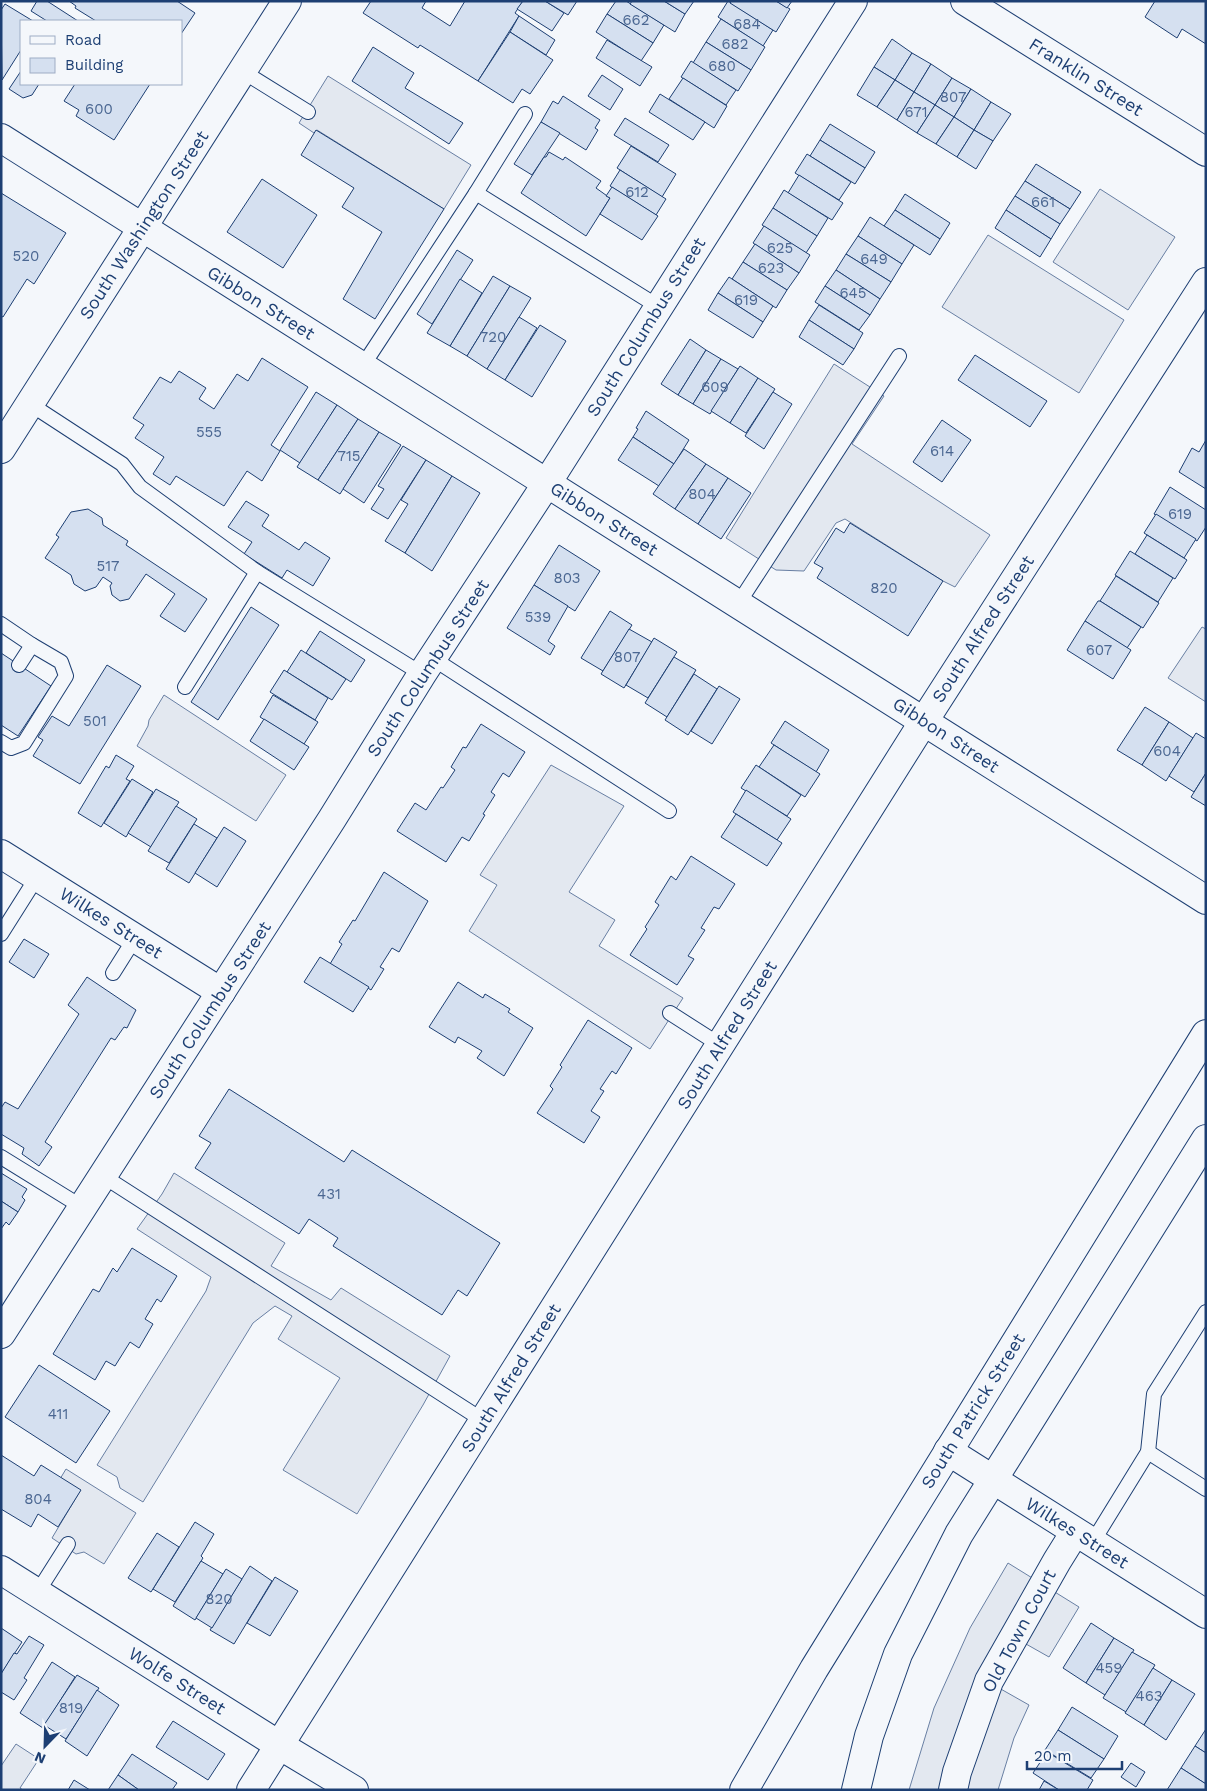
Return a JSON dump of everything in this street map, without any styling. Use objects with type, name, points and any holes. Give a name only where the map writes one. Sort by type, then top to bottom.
[{"type":"main road","name":"South Washington Street","points":[[1,449],[287,1]]},
{"type":"main road","name":"South Columbus Street","points":[[1,1334],[332,819],[427,666],[547,483],[853,1]]},
{"type":"main road","name":"Franklin Street","points":[[965,1],[1206,152]]},
{"type":"main road","name":"Gibbon Street","points":[[1,138],[1206,900]]},
{"type":"main road","name":"South Alfred Street","points":[[251,1790],[924,721],[1206,282]]},
{"type":"main road","name":"Wilkes Street","points":[[1,854],[221,992]]},
{"type":"main road","name":"South Patrick Street","points":[[744,1790],[814,1669],[1206,1034]]},
{"type":"main road","points":[[856,1790],[869,1736],[898,1654],[959,1534],[1206,1139]]},
{"type":"main road","name":"Wilkes Street","points":[[948,1451],[1206,1614]]},
{"type":"main road","name":"Old Town Court","points":[[953,1790],[957,1772],[989,1681],[1057,1561],[1084,1538]]},
{"type":"main road","name":"Wolfe Street","points":[[1,1570],[354,1790]]},
{"type":"lane","points":[[242,71],[308,112]]},
{"type":"lane","points":[[362,367],[526,114]]},
{"type":"lane","points":[[476,193],[659,307]]},
{"type":"lane","points":[[738,604],[899,356]]},
{"type":"lane","points":[[30,404],[122,464],[140,486],[257,572],[427,666],[669,811]]},
{"type":"lane","points":[[185,687],[257,572]]},
{"type":"lane","points":[[1,624],[61,662],[66,676],[24,743],[11,748],[1,742]]},
{"type":"lane","points":[[19,665],[32,645]]},
{"type":"lane","points":[[1,934],[37,877]]},
{"type":"lane","points":[[113,973],[135,938]]},
{"type":"lane","points":[[670,1013],[720,1045]]},
{"type":"lane","points":[[1,1157],[82,1207]]},
{"type":"lane","points":[[103,1176],[484,1421]]},
{"type":"lane","points":[[1084,1538],[1148,1452],[1154,1394],[1206,1312]]},
{"type":"lane","points":[[1148,1452],[1206,1489]]},
{"type":"lane","points":[[37,1593],[68,1544]]},
{"type":"shaded area","points":[[328,76],[471,165],[444,209],[317,130],[314,133],[299,123]]},
{"type":"shaded area","points":[[1100,189],[1175,237],[1128,310],[1053,262]]},
{"type":"shaded area","points":[[988,235],[1124,320],[1079,393],[942,307]]},
{"type":"shaded area","points":[[834,364],[884,396],[852,444],[990,535],[955,587],[845,519],[836,523],[804,571],[776,570],[726,538]]},
{"type":"shaded area","points":[[1202,627],[1206,629],[1206,702],[1168,678]]},
{"type":"shaded area","points":[[164,695],[286,775],[256,821],[137,746],[148,726],[149,720]]},
{"type":"shaded area","points":[[551,765],[624,806],[569,892],[615,920],[599,946],[683,998],[650,1049],[469,931],[497,885],[480,875]]},
{"type":"shaded area","points":[[174,1173],[285,1243],[271,1266],[331,1300],[341,1288],[450,1356],[423,1405],[357,1514],[283,1470],[340,1378],[278,1339],[292,1316],[275,1306],[253,1323],[143,1502],[120,1488],[117,1477],[97,1465],[206,1291],[211,1277],[137,1229],[162,1194]]},
{"type":"shaded area","points":[[66,1469],[136,1513],[104,1564],[84,1552],[76,1554],[52,1538],[80,1491],[60,1479]]},
{"type":"shaded area","points":[[1008,1563],[1079,1607],[1049,1657],[1026,1644],[999,1688],[1029,1705],[1014,1738],[998,1790],[909,1790],[934,1708],[970,1628]]},
{"type":"shaded area","points":[[16,1744],[39,1759],[20,1788],[23,1790],[1,1790],[1,1766]]},
{"type":"building","points":[[37,1],[47,1],[76,20],[45,20],[31,11]]},
{"type":"building","points":[[69,1],[177,1],[195,13],[182,32],[182,20],[94,20],[75,8],[76,6]]},
{"type":"building","points":[[371,1],[426,1],[422,8],[450,26],[465,1],[523,1],[515,13],[519,16],[478,81],[420,45],[418,48],[363,13]]},
{"type":"building","points":[[523,1],[545,1],[564,13],[552,31],[517,9]]},
{"type":"building","points":[[545,1],[577,1],[568,15]]},
{"type":"building","points":[[616,1],[626,1],[664,25],[653,43],[607,14]]},
{"type":"building","points":[[632,1],[664,1],[685,14],[675,32],[630,4]]},
{"type":"building","points":[[664,1],[694,1],[685,14]]},
{"type":"building","points":[[728,1],[773,30],[763,46],[718,17]]},
{"type":"building","points":[[732,1],[776,1],[790,9],[776,32],[730,3]]},
{"type":"building","points":[[776,1],[792,1],[787,8]]},
{"type":"building","points":[[1155,1],[1206,1],[1206,44],[1182,29],[1177,38],[1145,17]]},
{"type":"building","points":[[5,4],[31,20],[20,20],[20,52],[2,80],[1,10]]},
{"type":"building","points":[[607,14],[653,43],[641,61],[596,32]]},
{"type":"building","points":[[519,16],[555,40],[546,55],[510,32]]},
{"type":"building","points":[[721,19],[765,47],[751,70],[706,42]]},
{"type":"building","points":[[510,32],[553,60],[530,94],[522,89],[513,103],[478,81]]},
{"type":"building","points":[[892,39],[912,53],[895,80],[874,67]]},
{"type":"building","points":[[607,40],[652,67],[640,86],[596,58]]},
{"type":"building","points":[[706,42],[751,70],[738,91],[693,63]]},
{"type":"building","points":[[373,47],[414,73],[405,88],[463,123],[449,144],[352,81]]},
{"type":"building","points":[[912,53],[931,64],[914,92],[895,80]]},
{"type":"building","points":[[691,61],[736,90],[726,105],[681,77]]},
{"type":"building","points":[[931,64],[952,78],[935,105],[914,92]]},
{"type":"building","points":[[874,67],[895,80],[877,107],[857,95]]},
{"type":"building","points":[[20,72],[20,85],[38,85],[32,95],[23,98],[9,89]]},
{"type":"building","points":[[602,75],[623,89],[610,110],[588,96]]},
{"type":"building","points":[[683,78],[727,106],[714,128],[669,99]]},
{"type":"building","points":[[952,78],[971,89],[954,117],[935,105]]},
{"type":"building","points":[[895,80],[914,92],[897,120],[877,107]]},
{"type":"building","points":[[74,85],[149,85],[114,140],[76,116],[79,110],[64,101]]},
{"type":"building","points":[[971,89],[991,102],[974,130],[954,117]]},
{"type":"building","points":[[914,92],[935,105],[917,133],[897,120]]},
{"type":"building","points":[[660,94],[705,122],[693,140],[649,112]]},
{"type":"building","points":[[563,96],[600,120],[595,128],[598,130],[586,150],[541,122],[553,101],[558,104]]},
{"type":"building","points":[[991,102],[1011,114],[993,141],[974,130]]},
{"type":"building","points":[[935,105],[954,117],[936,144],[917,133]]},
{"type":"building","points":[[954,117],[974,130],[957,157],[936,144]]},
{"type":"building","points":[[625,118],[669,145],[658,162],[614,135]]},
{"type":"building","points":[[541,122],[560,133],[532,175],[514,164]]},
{"type":"building","points":[[830,124],[875,152],[865,168],[820,140]]},
{"type":"building","points":[[316,130],[444,209],[375,319],[343,299],[382,232],[342,207],[354,188],[301,155]]},
{"type":"building","points":[[974,130],[993,141],[976,169],[957,157]]},
{"type":"building","points":[[820,140],[865,168],[855,184],[810,156]]},
{"type":"building","points":[[631,146],[676,174],[662,197],[617,168]]},
{"type":"building","points":[[549,152],[563,160],[565,157],[601,181],[596,188],[610,198],[586,236],[521,193]]},
{"type":"building","points":[[807,154],[851,182],[839,200],[795,173]]},
{"type":"building","points":[[1036,164],[1081,192],[1070,209],[1025,181]]},
{"type":"building","points":[[620,170],[666,199],[656,215],[610,186]]},
{"type":"building","points":[[799,175],[843,203],[832,220],[788,193]]},
{"type":"building","points":[[262,179],[317,215],[283,268],[227,232]]},
{"type":"building","points":[[1025,181],[1070,209],[1060,224],[1015,196]]},
{"type":"building","points":[[612,187],[658,216],[642,240],[600,214],[610,198],[606,196]]},
{"type":"building","points":[[784,190],[828,218],[817,236],[773,208]]},
{"type":"building","points":[[1,193],[66,233],[34,284],[27,279],[3,317],[1,316]]},
{"type":"building","points":[[905,194],[950,223],[940,239],[895,210]]},
{"type":"building","points":[[1015,196],[1060,224],[1051,239],[1006,210]]},
{"type":"building","points":[[773,208],[817,236],[806,253],[762,225]]},
{"type":"building","points":[[895,210],[940,239],[930,255],[884,226]]},
{"type":"building","points":[[1006,210],[1051,239],[1040,257],[995,228]]},
{"type":"building","points":[[870,217],[914,245],[902,264],[858,236]]},
{"type":"building","points":[[764,226],[810,255],[799,273],[753,243]]},
{"type":"building","points":[[858,236],[902,264],[891,282],[846,254]]},
{"type":"building","points":[[755,244],[799,273],[787,290],[743,262]]},
{"type":"building","points":[[457,250],[473,260],[432,324],[417,314]]},
{"type":"building","points":[[846,254],[891,282],[880,299],[836,270]]},
{"type":"building","points":[[743,262],[787,290],[776,308],[732,279]]},
{"type":"building","points":[[836,270],[880,299],[870,315],[825,286]]},
{"type":"building","points":[[493,276],[510,286],[467,356],[450,346]]},
{"type":"building","points":[[729,277],[773,306],[763,322],[718,293]]},
{"type":"building","points":[[460,279],[482,293],[450,346],[427,333]]},
{"type":"building","points":[[510,286],[531,298],[487,369],[467,356]]},
{"type":"building","points":[[825,286],[870,315],[859,330],[815,302]]},
{"type":"building","points":[[718,293],[763,322],[753,338],[708,310]]},
{"type":"building","points":[[819,305],[863,333],[854,349],[809,320]]},
{"type":"building","points":[[519,317],[537,328],[505,380],[487,369]]},
{"type":"building","points":[[809,320],[854,349],[843,365],[799,337]]},
{"type":"building","points":[[540,325],[566,341],[532,397],[505,380]]},
{"type":"building","points":[[690,339],[706,350],[678,395],[661,384]]},
{"type":"building","points":[[706,350],[721,359],[693,404],[678,395]]},
{"type":"building","points":[[975,355],[1047,401],[1030,427],[958,380]]},
{"type":"building","points":[[262,358],[308,387],[271,445],[280,451],[262,481],[247,471],[224,506],[176,476],[170,485],[153,474],[164,457],[135,438],[144,425],[133,418],[160,377],[171,383],[179,371],[206,388],[199,399],[214,409],[237,374],[248,381]]},
{"type":"building","points":[[721,359],[738,369],[710,414],[693,404]]},
{"type":"building","points":[[740,366],[758,378],[730,423],[711,411]]},
{"type":"building","points":[[758,378],[775,389],[746,433],[730,423]]},
{"type":"building","points":[[316,392],[337,405],[300,463],[280,450]]},
{"type":"building","points":[[773,392],[792,404],[764,449],[745,436]]},
{"type":"building","points":[[337,405],[358,419],[318,480],[297,467]]},
{"type":"building","points":[[646,411],[689,440],[674,464],[633,437]]},
{"type":"building","points":[[358,419],[379,432],[340,494],[318,480]]},
{"type":"building","points":[[942,420],[971,440],[942,482],[913,462]]},
{"type":"building","points":[[379,432],[401,445],[364,503],[343,489]]},
{"type":"building","points":[[633,437],[674,464],[659,486],[618,460]]},
{"type":"building","points":[[1206,440],[1206,489],[1179,472],[1192,448],[1199,452]]},
{"type":"building","points":[[403,446],[426,460],[388,519],[371,509],[384,489],[378,486]]},
{"type":"building","points":[[684,449],[706,464],[675,509],[653,494]]},
{"type":"building","points":[[426,460],[452,476],[405,553],[385,541],[408,504],[401,500]]},
{"type":"building","points":[[706,464],[728,478],[698,524],[675,509]]},
{"type":"building","points":[[452,476],[480,493],[432,571],[405,553]]},
{"type":"building","points":[[728,478],[751,493],[721,539],[698,524]]},
{"type":"building","points":[[1170,487],[1206,510],[1206,527],[1197,541],[1154,514]]},
{"type":"building","points":[[246,501],[269,515],[262,526],[299,550],[305,542],[330,558],[313,586],[287,570],[282,578],[244,554],[252,542],[228,527]]},
{"type":"building","points":[[88,509],[102,518],[103,525],[128,541],[126,545],[207,599],[185,632],[160,616],[175,594],[146,574],[129,599],[120,601],[112,595],[110,586],[112,583],[103,577],[96,587],[85,591],[74,584],[71,575],[45,558],[59,537],[56,535],[71,512]]},
{"type":"building","points":[[1156,514],[1196,539],[1184,558],[1144,533]]},
{"type":"building","points":[[850,523],[943,581],[908,636],[817,578],[823,568],[814,563],[836,528],[844,533]]},
{"type":"building","points":[[1147,535],[1187,560],[1175,579],[1135,554]]},
{"type":"building","points":[[559,545],[600,571],[575,611],[534,585]]},
{"type":"building","points":[[1130,551],[1173,578],[1158,602],[1115,575]]},
{"type":"building","points":[[1116,576],[1159,603],[1143,628],[1100,601]]},
{"type":"building","points":[[534,585],[568,606],[548,641],[555,646],[550,655],[507,628]]},
{"type":"building","points":[[1098,601],[1141,627],[1127,648],[1085,621]]},
{"type":"building","points":[[251,607],[279,625],[218,720],[191,702]]},
{"type":"building","points":[[610,611],[632,625],[603,671],[581,658]]},
{"type":"building","points":[[1085,621],[1131,650],[1113,679],[1067,650]]},
{"type":"building","points":[[629,629],[652,642],[624,688],[601,674]]},
{"type":"building","points":[[320,631],[365,660],[351,682],[306,653]]},
{"type":"building","points":[[654,638],[677,652],[648,698],[626,685]]},
{"type":"building","points":[[301,650],[346,679],[332,700],[287,672]]},
{"type":"building","points":[[1,653],[51,686],[18,736],[1,725]]},
{"type":"building","points":[[674,657],[696,670],[667,717],[645,703]]},
{"type":"building","points":[[107,665],[141,686],[80,784],[33,756],[43,740],[38,737],[52,716],[69,726]]},
{"type":"building","points":[[284,670],[328,698],[315,720],[270,692]]},
{"type":"building","points":[[694,674],[717,689],[688,735],[665,720]]},
{"type":"building","points":[[719,686],[740,699],[712,744],[691,731]]},
{"type":"building","points":[[273,695],[318,722],[304,744],[260,717]]},
{"type":"building","points":[[1145,707],[1169,722],[1142,765],[1117,750]]},
{"type":"building","points":[[264,719],[309,747],[294,770],[250,741]]},
{"type":"building","points":[[785,721],[829,750],[816,772],[771,743]]},
{"type":"building","points":[[1169,722],[1193,738],[1166,781],[1142,765]]},
{"type":"building","points":[[481,724],[525,752],[509,777],[503,773],[491,792],[495,795],[469,841],[462,837],[446,862],[397,831],[415,803],[426,810],[455,770],[451,767],[463,747],[466,748]]},
{"type":"building","points":[[1196,733],[1206,739],[1206,773],[1194,792],[1169,776]]},
{"type":"building","points":[[774,745],[820,774],[805,797],[759,767]]},
{"type":"building","points":[[116,755],[134,766],[126,779],[130,781],[101,827],[78,813],[106,766],[109,768]]},
{"type":"building","points":[[756,765],[801,795],[787,816],[741,788]]},
{"type":"building","points":[[1206,773],[1206,806],[1191,797]]},
{"type":"building","points":[[132,779],[153,792],[126,837],[104,823]]},
{"type":"building","points":[[156,789],[179,802],[151,847],[128,833]]},
{"type":"building","points":[[746,790],[791,819],[777,840],[733,812]]},
{"type":"building","points":[[176,806],[197,819],[169,863],[148,851]]},
{"type":"building","points":[[736,814],[782,843],[767,866],[721,837]]},
{"type":"building","points":[[194,824],[217,838],[189,883],[166,869]]},
{"type":"building","points":[[224,827],[246,841],[217,887],[195,873]]},
{"type":"building","points":[[691,856],[735,884],[719,909],[714,907],[701,928],[705,930],[688,956],[694,959],[677,985],[630,955],[647,929],[645,927],[659,905],[655,902],[671,876],[676,880]]},
{"type":"building","points":[[384,872],[428,901],[399,952],[392,948],[380,967],[384,969],[371,990],[330,964],[342,944],[339,942],[353,920],[355,921]]},
{"type":"building","points":[[24,939],[49,954],[34,978],[9,962]]},
{"type":"building","points":[[320,957],[369,987],[353,1012],[304,982]]},
{"type":"building","points":[[87,977],[136,1010],[127,1028],[124,1027],[115,1040],[111,1038],[45,1142],[52,1147],[39,1166],[22,1154],[24,1148],[1,1134],[1,1108],[5,1102],[18,1109],[79,1014],[68,1005]]},
{"type":"building","points":[[458,982],[483,998],[485,994],[510,1009],[508,1012],[533,1028],[504,1076],[477,1058],[482,1051],[458,1037],[455,1043],[429,1027]]},
{"type":"building","points":[[588,1020],[632,1048],[616,1074],[612,1071],[600,1089],[604,1091],[591,1111],[600,1117],[584,1143],[537,1113],[553,1089],[550,1086],[562,1067],[560,1065]]},
{"type":"building","points":[[229,1089],[344,1162],[352,1150],[500,1243],[467,1296],[458,1290],[442,1315],[333,1246],[338,1238],[309,1219],[299,1234],[195,1168],[211,1143],[199,1136]]},
{"type":"building","points":[[1,1173],[27,1189],[22,1197],[25,1200],[18,1212],[1,1201]]},
{"type":"building","points":[[1,1201],[18,1212],[9,1225],[6,1222],[1,1229]]},
{"type":"building","points":[[132,1248],[177,1276],[161,1302],[157,1299],[145,1319],[153,1324],[139,1348],[130,1342],[115,1366],[106,1361],[95,1380],[53,1354],[93,1289],[99,1292],[113,1268],[117,1272]]},
{"type":"building","points":[[39,1365],[110,1411],[76,1463],[5,1417]]},
{"type":"building","points":[[1,1455],[34,1476],[41,1465],[81,1490],[58,1527],[38,1514],[31,1527],[1,1509]]},
{"type":"building","points":[[195,1522],[214,1534],[201,1556],[203,1558],[175,1602],[153,1589]]},
{"type":"building","points":[[157,1533],[179,1547],[151,1592],[128,1578]]},
{"type":"building","points":[[201,1561],[223,1574],[195,1620],[173,1606]]},
{"type":"building","points":[[250,1566],[272,1581],[234,1644],[210,1630]]},
{"type":"building","points":[[226,1569],[242,1579],[212,1628],[196,1618]]},
{"type":"building","points":[[275,1577],[298,1591],[270,1636],[247,1623]]},
{"type":"building","points":[[1091,1623],[1114,1638],[1086,1683],[1063,1668]]},
{"type":"building","points":[[1,1628],[22,1642],[1,1674]]},
{"type":"building","points":[[29,1636],[44,1645],[24,1678],[27,1680],[14,1700],[1,1692],[1,1674],[14,1653],[17,1654]]},
{"type":"building","points":[[1114,1638],[1134,1650],[1105,1695],[1086,1683]]},
{"type":"building","points":[[1132,1652],[1155,1665],[1126,1712],[1103,1698]]},
{"type":"building","points":[[52,1662],[75,1677],[43,1728],[20,1713]]},
{"type":"building","points":[[1153,1668],[1172,1680],[1144,1725],[1125,1713]]},
{"type":"building","points":[[77,1675],[99,1688],[66,1739],[44,1725]]},
{"type":"building","points":[[1172,1680],[1195,1694],[1166,1740],[1144,1725]]},
{"type":"building","points":[[97,1690],[119,1705],[87,1756],[65,1741]]},
{"type":"building","points":[[1072,1707],[1118,1736],[1104,1759],[1058,1730]]},
{"type":"building","points":[[173,1721],[225,1754],[208,1780],[156,1747]]},
{"type":"building","points":[[1206,1729],[1206,1753],[1195,1746]]},
{"type":"building","points":[[1058,1730],[1104,1759],[1091,1778],[1045,1750]]},
{"type":"building","points":[[1195,1746],[1206,1753],[1206,1784],[1181,1768]]},
{"type":"building","points":[[1047,1752],[1093,1780],[1087,1790],[1059,1790],[1033,1773]]},
{"type":"building","points":[[132,1754],[177,1783],[172,1790],[139,1790],[118,1775]]},
{"type":"building","points":[[1131,1763],[1145,1772],[1136,1787],[1121,1777]]},
{"type":"building","points":[[1181,1768],[1206,1784],[1206,1790],[1167,1790]]},
{"type":"building","points":[[118,1775],[139,1790],[108,1790]]},
{"type":"building","points":[[74,1780],[90,1790],[68,1790]]},
{"type":"building","points":[[1044,1781],[1059,1790],[1039,1790]]}]
